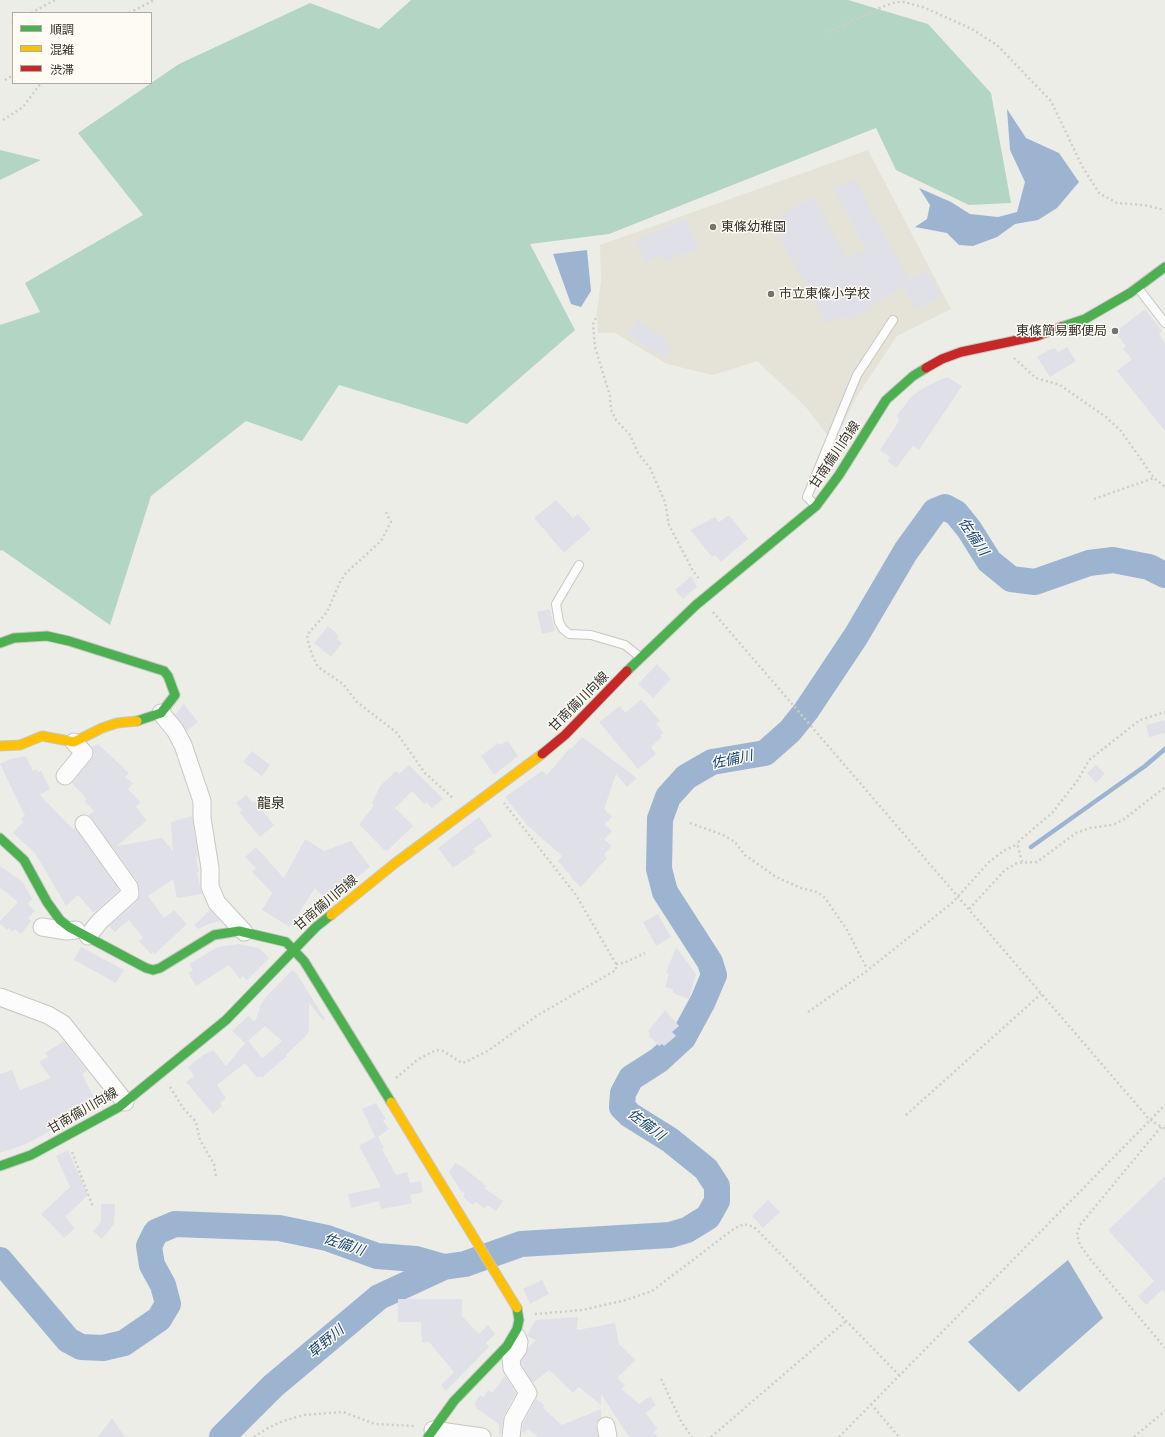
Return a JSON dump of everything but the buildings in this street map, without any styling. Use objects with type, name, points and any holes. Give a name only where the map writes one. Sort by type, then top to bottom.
[{"type":"main road","name":"甘南備川向線","points":[[0,1166],[15,1162],[66,1137],[106,1116],[125,1102],[226,1020],[294,948],[346,901],[565,736],[640,658],[702,600],[816,506],[839,475],[886,400],[900,387],[926,367],[961,352],[1010,342],[1062,328],[1085,319],[1108,307],[1165,267]]},
{"type":"main road","points":[[0,643],[14,638],[47,636],[69,641],[164,671],[170,681],[175,695],[161,713],[142,720],[117,722],[74,742],[42,736],[20,745],[8,747],[0,746]]},
{"type":"main road","points":[[0,838],[24,860],[47,902],[60,920],[139,965],[153,970],[168,964],[205,939],[214,935],[244,932],[286,942],[294,948],[304,961],[497,1271],[517,1307],[519,1320],[508,1346],[454,1401],[431,1433]]},
{"type":"street","points":[[161,713],[175,730],[183,746],[202,801],[202,818],[208,847],[210,886],[212,892],[217,903],[244,932]]},
{"type":"street","points":[[66,776],[84,753],[74,742]]},
{"type":"street","points":[[42,927],[82,933],[100,921],[130,894],[129,887],[84,824]]},
{"type":"street","points":[[0,996],[48,1015],[63,1024],[125,1102]]},
{"type":"street","points":[[511,1437],[513,1420],[528,1392],[512,1368],[511,1358],[518,1349],[519,1342],[514,1333]]},
{"type":"street","points":[[431,1433],[482,1437]]},
{"type":"lane","points":[[1137,287],[1165,323]]},
{"type":"lane","points":[[816,506],[807,497],[857,375],[893,320]]},
{"type":"lane","points":[[579,565],[561,592],[556,604],[559,622],[569,634],[591,634],[625,645],[640,658]]},
{"type":"path","points":[[33,12],[55,0]]},
{"type":"path","points":[[132,12],[154,0]]},
{"type":"path","points":[[829,32],[882,7],[904,1],[972,28],[997,44],[1052,101],[1082,166],[1099,193],[1117,204],[1144,205],[1165,210]]},
{"type":"path","points":[[5,80],[12,76]]},
{"type":"path","points":[[3,120],[23,107],[40,84]]},
{"type":"path","points":[[596,318],[593,324],[595,347],[610,396],[611,410],[616,420],[630,435],[638,453],[650,468],[665,502],[669,525],[693,571],[710,593]]},
{"type":"path","points":[[1010,342],[1014,357],[1036,378],[1060,385],[1106,417],[1124,436],[1154,478],[1165,487]]},
{"type":"path","points":[[1094,499],[1154,478]]},
{"type":"path","points":[[386,512],[391,522],[381,541],[346,573],[340,582],[326,612],[307,635],[312,655],[318,667],[343,684],[357,702],[396,732],[425,773],[450,794],[464,813]]},
{"type":"path","points":[[702,600],[1150,1120],[1165,1129]]},
{"type":"path","points":[[808,1012],[867,969],[952,903],[989,862],[1005,850],[1018,844],[1019,841],[1056,807],[1078,780],[1089,760],[1140,720],[1165,712]]},
{"type":"path","points":[[969,909],[1005,870],[1017,863],[1037,862],[1076,833],[1090,828],[1112,825],[1123,820],[1165,787]]},
{"type":"path","points":[[382,1087],[397,1078],[427,1054],[436,1050],[444,1051],[462,1063],[468,1061],[489,1050],[538,1015],[616,970],[616,964],[576,895],[494,790]]},
{"type":"path","points":[[690,822],[723,835],[735,842],[748,858],[776,877],[801,888],[817,892],[825,898],[847,930],[867,969]]},
{"type":"path","points":[[1018,844],[1022,863]]},
{"type":"path","points":[[616,964],[624,963],[645,953]]},
{"type":"path","points":[[906,1115],[1041,994]]},
{"type":"path","points":[[160,1074],[183,1108],[196,1122],[200,1140],[214,1164],[216,1177]]},
{"type":"path","points":[[839,1437],[1165,1105]]},
{"type":"path","points":[[1161,1127],[1080,1225],[1078,1235],[1080,1245],[1090,1259],[1165,1348]]},
{"type":"path","points":[[66,1137],[93,1206]]},
{"type":"path","points":[[518,1315],[582,1310],[626,1300],[652,1291],[735,1228],[744,1224],[754,1227],[899,1375]]},
{"type":"path","points":[[711,1437],[846,1321]]},
{"type":"path","points":[[661,1379],[682,1423],[692,1437]]},
{"type":"path","points":[[871,1404],[899,1437]]},
{"type":"path","points":[[1134,1437],[1165,1411]]},
{"type":"path","points":[[254,1437],[266,1428],[304,1415],[343,1412],[375,1424],[411,1426],[431,1433]]},
{"type":"shaded area","name":"市立東條小学校","points":[[868,150],[951,309],[897,336],[857,396],[834,444],[805,406],[757,361],[713,375],[667,364],[615,333],[598,333],[597,312],[601,280],[600,245]]},
{"type":"green space","points":[[411,0],[848,0],[928,24],[991,93],[1011,203],[969,205],[896,170],[876,128],[609,234],[530,244],[575,330],[467,424],[339,385],[302,441],[246,421],[151,496],[110,625],[2,550],[0,551],[0,325],[40,312],[25,283],[143,215],[78,133],[150,84],[152,84],[152,82],[179,64],[310,3],[379,29]]},
{"type":"green space","points":[[0,150],[41,160],[0,180]]},
{"type":"water","points":[[1007,109],[1026,138],[1059,153],[1079,182],[1057,208],[1038,220],[1015,224],[997,237],[973,246],[959,245],[947,233],[915,227],[927,219],[930,205],[919,188],[951,202],[970,214],[998,217],[1017,212],[1025,182],[1010,150]]},
{"type":"water","points":[[587,250],[591,291],[581,307],[571,304],[553,254]]},
{"type":"water","points":[[1068,1260],[1103,1318],[1019,1392],[968,1342]]},
{"type":"waterway","name":"佐備川","points":[[0,1260],[68,1340],[81,1347],[103,1348],[124,1343],[159,1319],[168,1304],[163,1285],[152,1265],[149,1246],[156,1232],[175,1224],[279,1228],[327,1238],[377,1256],[416,1259],[444,1267],[465,1264],[521,1244],[670,1235],[687,1230],[708,1217],[717,1201],[717,1186],[706,1169],[670,1140],[630,1115],[622,1107],[623,1093],[631,1078],[659,1060],[683,1038],[703,1001],[714,975],[710,962],[665,892],[659,869],[660,819],[668,797],[686,777],[712,762],[765,753],[790,731],[806,711],[856,636],[906,551],[935,511],[945,507],[956,513],[969,529],[989,561],[1011,579],[1035,582],[1089,563],[1113,560],[1149,567],[1165,575]]},
{"type":"waterway","points":[[1031,847],[1145,766],[1165,749]]},
{"type":"waterway","name":"草野川","points":[[222,1437],[273,1386],[379,1297],[444,1267]]},
{"type":"traffic: fast","points":[[1061,327],[1085,319],[1130,293],[1165,267]]},
{"type":"traffic: fast","points":[[627,671],[696,605],[816,506],[839,475],[886,400],[913,376],[926,368]]},
{"type":"traffic: fast","points":[[0,643],[14,638],[47,636],[69,641],[164,671],[168,676],[175,695],[161,713],[137,721]]},
{"type":"traffic: fast","points":[[0,838],[24,860],[47,902],[60,920],[69,927],[146,968],[153,970],[160,968],[214,935],[239,931],[286,942],[304,961],[391,1102]]},
{"type":"traffic: fast","points":[[0,1166],[31,1155],[119,1107],[226,1020],[316,927],[331,915]]},
{"type":"traffic: fast","points":[[428,1437],[454,1401],[507,1346],[517,1329],[519,1320],[517,1308]]},
{"type":"traffic: slow","points":[[0,746],[20,745],[42,736],[74,742],[102,728],[117,723],[137,721]]},
{"type":"traffic: slow","points":[[331,915],[394,864],[542,754]]},
{"type":"traffic: slow","points":[[391,1102],[517,1308]]},
{"type":"traffic: jam","points":[[926,368],[942,359],[961,352],[1037,336],[1061,327]]},
{"type":"traffic: jam","points":[[542,754],[565,735],[627,671]]},
{"type":"place","name":"東條幼稚園","points":[[713,227]]},
{"type":"place","name":"市立東條小学校","points":[[771,294]]},
{"type":"place","name":"東條簡易郵便局","points":[[1115,331]]},
{"type":"district","name":"龍泉","points":[[271,804]]}]
